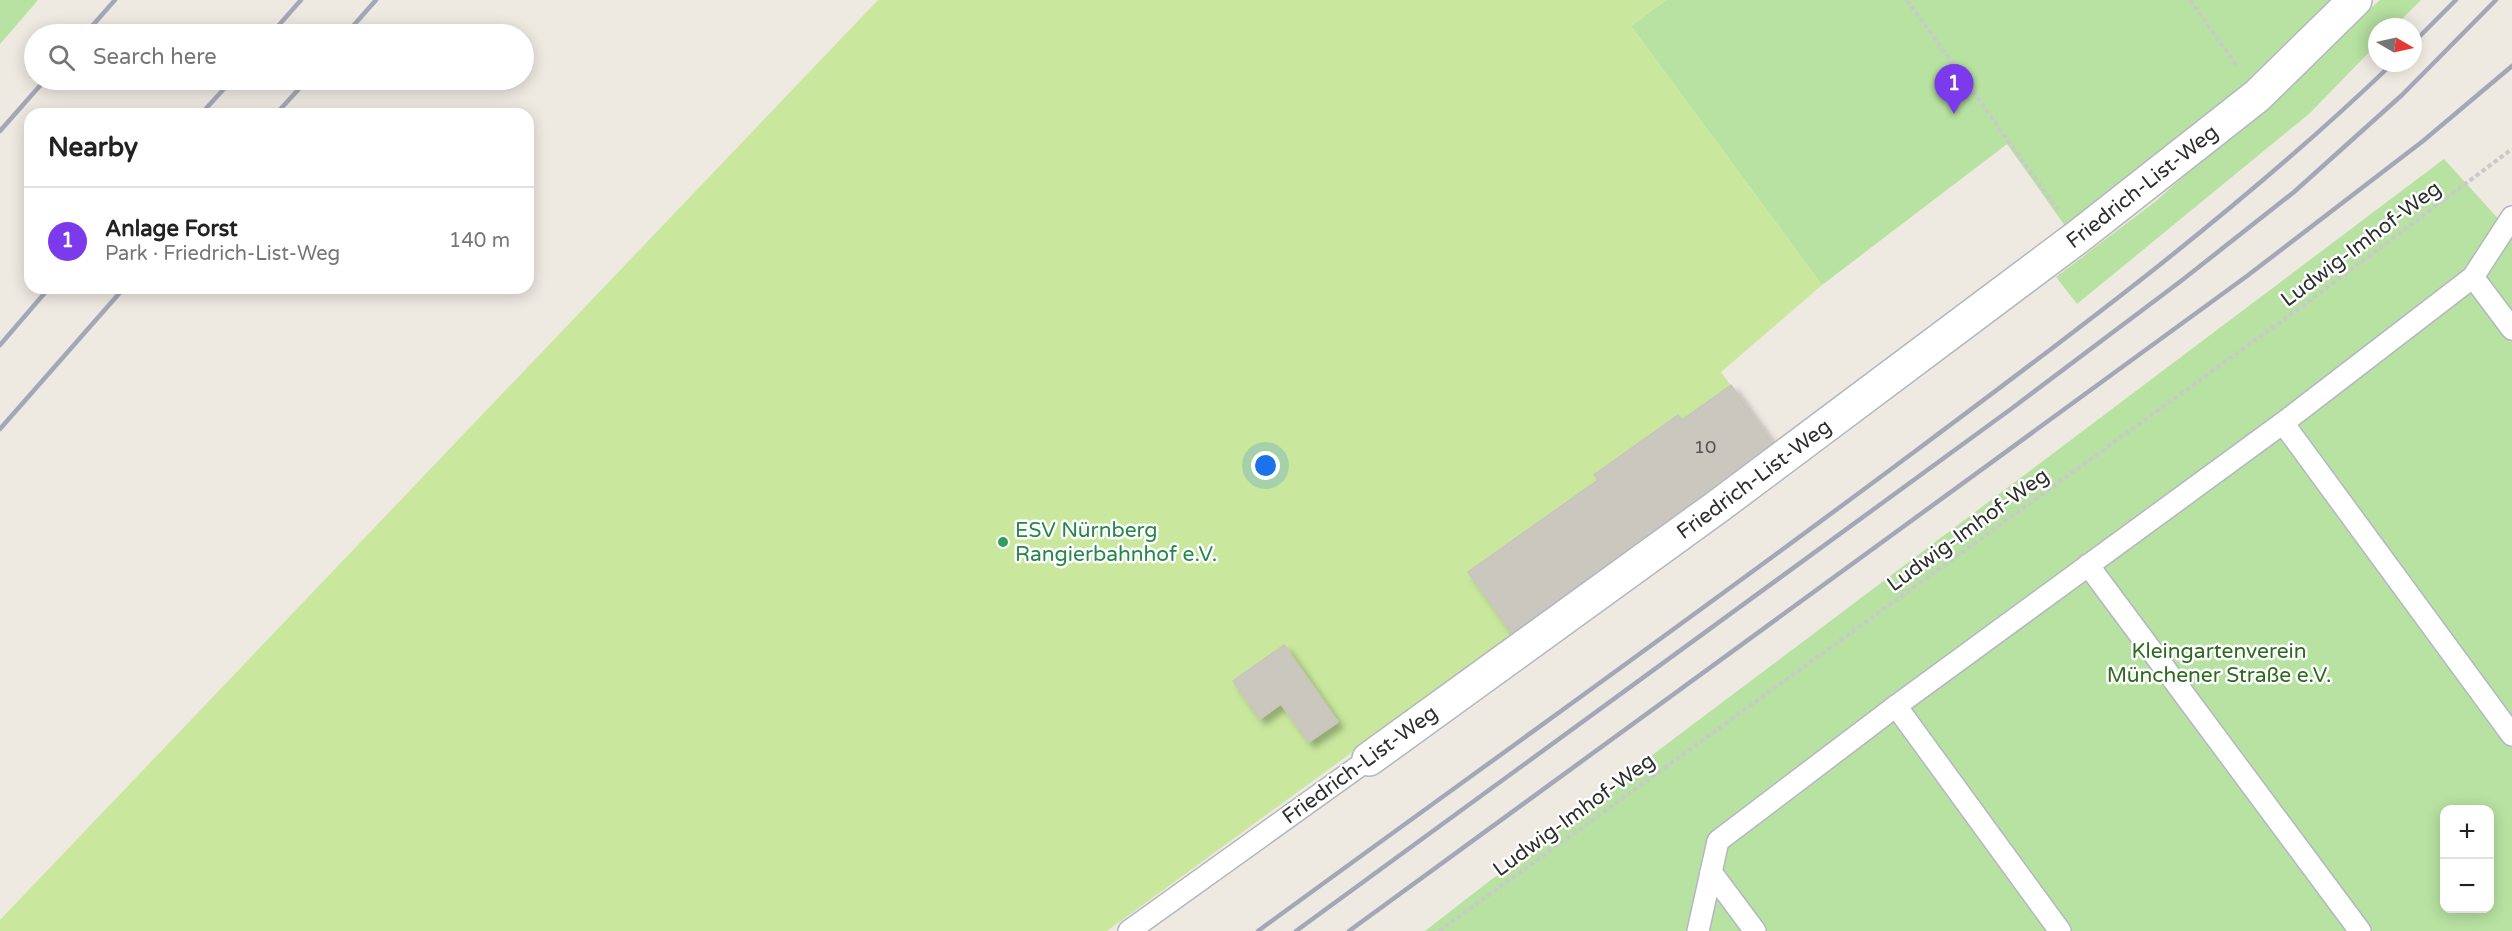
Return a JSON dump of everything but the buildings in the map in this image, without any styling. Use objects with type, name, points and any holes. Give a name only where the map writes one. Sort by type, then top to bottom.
[{"type":"street","name":"Friedrich-List-Weg","points":[[1369,759],[1717,507],[2079,236],[2257,96],[2355,0]]},
{"type":"lane","points":[[1698,931],[1718,841],[1896,706],[2283,423],[2473,277],[2512,217]]},
{"type":"lane","points":[[2473,277],[2512,329]]},
{"type":"lane","points":[[2283,423],[2512,735]]},
{"type":"lane","points":[[2088,565],[2360,931]]},
{"type":"lane","points":[[1896,706],[2060,931]]},
{"type":"lane","name":"Friedrich-List-Weg","points":[[1129,931],[1369,759]]},
{"type":"lane","points":[[1711,872],[1755,931]]},
{"type":"path","points":[[1907,0],[2079,236]]},
{"type":"path","points":[[2190,0],[2257,96]]},
{"type":"path","name":"Ludwig-Imhof-Weg","points":[[1439,931],[2309,302],[2512,149]]},
{"type":"green space","points":[[0,0],[38,0],[0,44]]},
{"type":"green space","name":"ESV Nürnberg Rangierbahnhof e.V.","points":[[878,0],[1666,0],[1631,26],[1822,285],[1721,372],[1776,448],[1513,635],[1107,931],[0,931],[0,920]]},
{"type":"green space","points":[[1666,0],[2333,0],[2250,84],[2068,230],[2007,144],[1822,285],[1631,26]]},
{"type":"green space","points":[[2380,0],[2421,0],[2403,18],[2368,18],[2368,53],[2310,113],[2077,304],[2056,277],[2156,201]]},
{"type":"green space","name":"Kleingartenverein Münchener Straße e.V.","points":[[2444,159],[2512,234],[2512,931],[1425,931],[1651,756]]},
{"type":"railway","points":[[94,24],[115,0]]},
{"type":"railway","points":[[280,24],[301,0]]},
{"type":"railway","points":[[355,24],[376,0]]},
{"type":"railway","points":[[2422,34],[2456,0]]},
{"type":"railway","points":[[1296,931],[2011,409],[2181,281],[2294,192],[2402,95],[2496,0]]},
{"type":"railway","points":[[1349,931],[2247,276],[2423,141],[2512,66]]},
{"type":"railway","points":[[1258,931],[1742,579],[2092,318],[2276,169],[2383,72]]},
{"type":"railway","points":[[0,131],[36,90]]},
{"type":"railway","points":[[206,108],[223,90]]},
{"type":"railway","points":[[281,108],[298,90]]},
{"type":"railway","points":[[0,345],[44,294]]},
{"type":"railway","points":[[0,429],[119,294]]},
{"type":"place","name":"Anlage Forst","points":[[1954,114]]},
{"type":"place","name":"ESV Nürnberg Rangierbahnhof e.V.","points":[[1003,542]]}]
